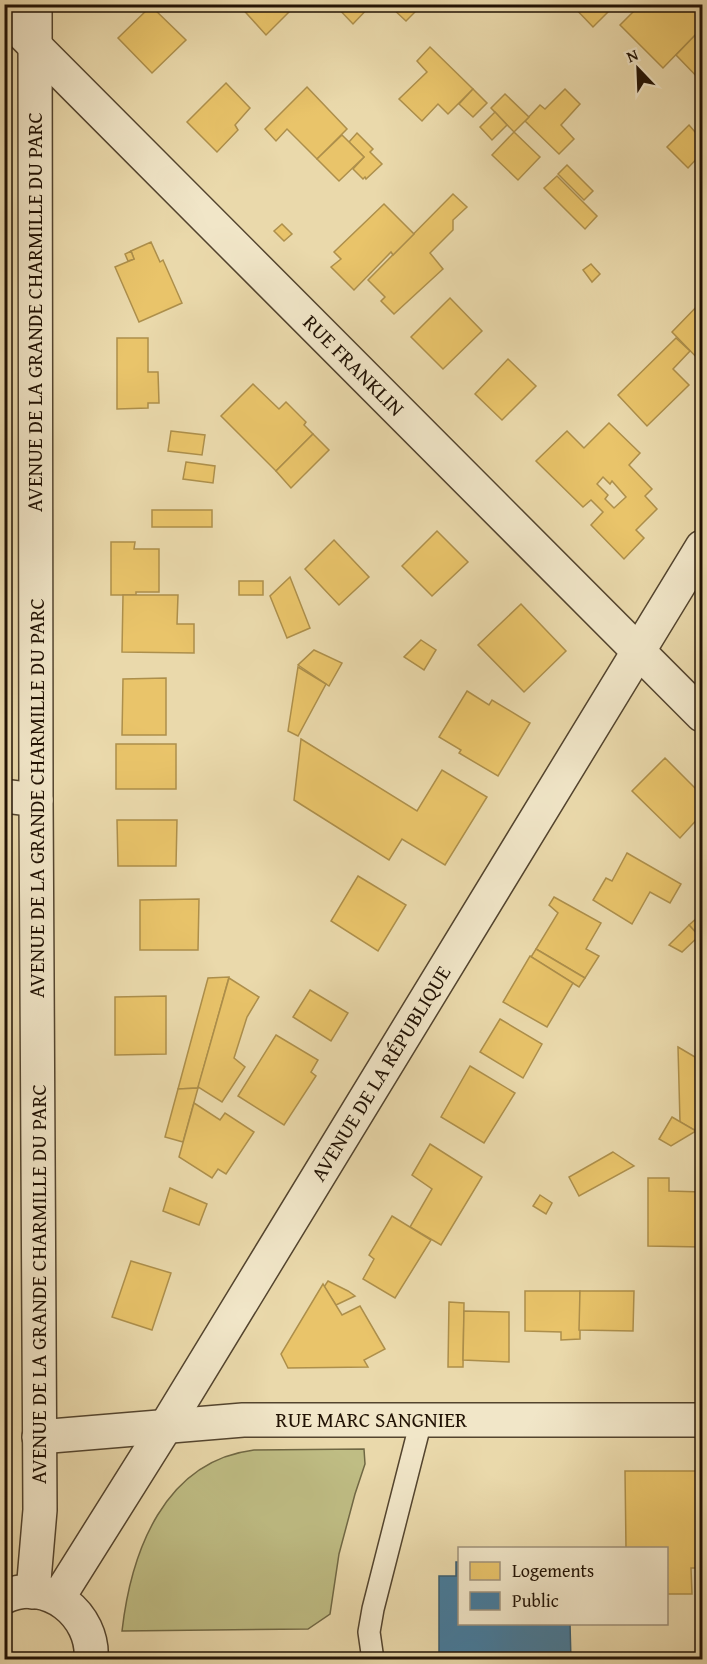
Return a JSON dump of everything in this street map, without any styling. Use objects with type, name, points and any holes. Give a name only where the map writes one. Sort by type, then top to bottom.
[{"type":"street","name":"AVENUE DE LA GRANDE CHARMILLE DU PARC","points":[[32,1596],[40,1510],[39,1437],[20,798],[35,4]]},
{"type":"street","name":"RUE FRANKLIN","points":[[4,15],[702,715]]},
{"type":"street","name":"AVENUE DE LA RÉPUBLIQUE","points":[[32,1596],[166,1426],[702,547]]},
{"type":"street","name":"RUE MARC SANGNIER","points":[[39,1437],[243,1420],[702,1420]]},
{"type":"street","points":[[32,1596],[75,1611],[86,1628],[92,1649],[91,1659]]},
{"type":"lane","points":[[374,1659],[369,1632],[372,1609],[422,1421]]},
{"type":"shaded area","points":[[364,1449],[365,1464],[339,1554],[330,1614],[308,1629],[122,1631],[134,1571],[144,1542],[158,1515],[175,1491],[197,1472],[223,1458],[254,1450]]},
{"type":"shaded area","points":[[123,1653],[309,1653],[318,1659],[123,1660]]},
{"type":"building: Logements","points":[[238,4],[297,4],[266,35]]},
{"type":"building: Logements","points":[[334,4],[372,4],[353,24]]},
{"type":"building: Logements","points":[[395,4],[418,4],[420,7],[406,21],[392,8]]},
{"type":"building: Logements","points":[[571,4],[616,4],[593,27]]},
{"type":"building: Logements","points":[[641,4],[681,4],[686,10],[691,5],[702,17],[702,28],[663,68],[620,25]]},
{"type":"building: Logements","points":[[151,6],[186,40],[152,73],[118,38]]},
{"type":"building: Logements","points":[[702,28],[702,82],[676,55]]},
{"type":"building: Logements","points":[[430,47],[473,89],[448,114],[438,104],[422,121],[399,99],[427,72],[417,61]]},
{"type":"building: Logements","points":[[226,83],[250,108],[235,125],[238,130],[217,152],[187,122]]},
{"type":"building: Logements","points":[[307,87],[347,129],[317,159],[287,129],[276,141],[265,129]]},
{"type":"building: Logements","points":[[473,89],[487,103],[473,117],[459,104]]},
{"type":"building: Logements","points":[[565,89],[580,104],[561,125],[574,139],[559,154],[525,121],[540,105],[545,109]]},
{"type":"building: Logements","points":[[505,94],[529,117],[514,132],[491,108]]},
{"type":"building: Logements","points":[[495,112],[507,125],[492,140],[480,127]]},
{"type":"building: Logements","points":[[689,125],[702,140],[702,153],[688,168],[667,147]]},
{"type":"building: Logements","points":[[514,132],[540,157],[518,180],[492,155]]},
{"type":"building: Logements","points":[[357,133],[373,149],[370,152],[382,164],[366,179],[365,177],[363,179],[353,169],[364,157],[349,142]]},
{"type":"building: Logements","points":[[342,135],[364,157],[339,181],[317,159]]},
{"type":"building: Logements","points":[[567,165],[593,191],[584,200],[558,174]]},
{"type":"building: Logements","points":[[557,176],[597,216],[585,229],[544,188]]},
{"type":"building: Logements","points":[[453,194],[467,207],[453,220],[453,230],[430,253],[443,269],[394,314],[381,301],[385,297],[368,280]]},
{"type":"building: Logements","points":[[384,204],[414,234],[393,255],[391,252],[354,290],[331,267],[341,259],[334,252]]},
{"type":"building: Logements","points":[[282,224],[292,234],[284,241],[274,231]]},
{"type":"building: Logements","points":[[151,242],[160,262],[163,260],[182,303],[139,322],[115,267],[134,259],[131,251]]},
{"type":"building: Logements","points":[[131,251],[134,259],[128,261],[125,254]]},
{"type":"building: Logements","points":[[591,264],[600,274],[592,282],[583,270]]},
{"type":"building: Logements","points":[[450,298],[482,331],[443,369],[411,337]]},
{"type":"building: Logements","points":[[702,301],[702,363],[672,332]]},
{"type":"building: Logements","points":[[117,338],[148,338],[148,372],[158,372],[159,403],[148,403],[148,408],[117,409]]},
{"type":"building: Logements","points":[[676,338],[690,351],[673,369],[689,385],[647,426],[618,395]]},
{"type":"building: Logements","points":[[508,359],[536,386],[502,420],[475,394]]},
{"type":"building: Logements","points":[[253,384],[279,409],[286,402],[306,422],[304,425],[313,434],[276,471],[221,416]]},
{"type":"building: Logements","points":[[609,423],[640,453],[629,465],[652,489],[645,496],[657,509],[636,530],[644,538],[624,559],[591,525],[603,512],[591,500],[583,507],[536,461],[567,431],[584,448]],"holes":[[[603,477],[610,484],[612,481],[626,497],[614,508],[605,499],[608,495],[597,484]]]},
{"type":"building: Logements","points":[[171,431],[205,435],[202,455],[168,451]]},
{"type":"building: Logements","points":[[313,434],[329,450],[291,488],[276,471]]},
{"type":"building: Logements","points":[[186,462],[215,466],[213,483],[183,479]]},
{"type":"building: Logements","points":[[152,510],[212,510],[212,527],[152,527]]},
{"type":"building: Logements","points":[[437,531],[468,562],[432,596],[402,566]]},
{"type":"building: Logements","points":[[334,540],[369,577],[339,605],[305,569]]},
{"type":"building: Logements","points":[[111,542],[135,542],[134,549],[159,549],[159,592],[111,595]]},
{"type":"building: Logements","points":[[290,577],[310,628],[287,638],[270,596]]},
{"type":"building: Logements","points":[[239,581],[263,581],[263,595],[239,595]]},
{"type":"building: Logements","points":[[123,595],[178,595],[177,624],[194,624],[194,653],[122,652]]},
{"type":"building: Logements","points":[[521,604],[566,651],[524,692],[478,645]]},
{"type":"building: Logements","points":[[421,640],[436,650],[424,670],[404,657]]},
{"type":"building: Logements","points":[[314,650],[342,663],[329,686],[298,665]]},
{"type":"building: Logements","points":[[298,667],[326,684],[298,736],[288,731]]},
{"type":"building: Logements","points":[[166,678],[166,735],[122,735],[123,679]]},
{"type":"building: Logements","points":[[467,691],[489,705],[492,700],[530,723],[498,776],[459,753],[461,750],[439,737]]},
{"type":"building: Logements","points":[[301,739],[417,811],[442,770],[487,797],[445,865],[402,839],[389,860],[294,800]]},
{"type":"building: Logements","points":[[116,744],[176,744],[176,789],[116,789]]},
{"type":"building: Logements","points":[[665,758],[702,795],[702,814],[680,838],[632,791]]},
{"type":"building: Logements","points":[[117,820],[177,820],[176,866],[118,866]]},
{"type":"building: Logements","points":[[627,853],[681,884],[670,903],[650,892],[632,924],[593,900],[606,878],[612,881]]},
{"type":"building: Logements","points":[[358,876],[406,905],[378,951],[331,921]]},
{"type":"building: Logements","points":[[554,897],[601,923],[586,949],[599,956],[585,978],[536,949],[558,913],[549,905]]},
{"type":"building: Logements","points":[[199,899],[198,950],[140,950],[140,900]]},
{"type":"building: Logements","points":[[699,916],[702,920],[702,933],[699,936],[689,925]]},
{"type":"building: Logements","points":[[689,925],[699,936],[682,952],[669,945]]},
{"type":"building: Logements","points":[[536,949],[585,978],[579,987],[531,957]]},
{"type":"building: Logements","points":[[530,956],[573,983],[547,1027],[503,1002]]},
{"type":"building: Logements","points":[[229,977],[198,1088],[178,1089],[208,978]]},
{"type":"building: Logements","points":[[229,978],[259,997],[247,1017],[234,1058],[245,1067],[222,1102],[198,1087]]},
{"type":"building: Logements","points":[[310,990],[348,1013],[331,1041],[293,1017]]},
{"type":"building: Logements","points":[[166,996],[166,1054],[115,1055],[115,997]]},
{"type":"building: Logements","points":[[500,1019],[542,1044],[523,1078],[480,1052]]},
{"type":"building: Logements","points":[[276,1035],[318,1060],[311,1072],[316,1076],[284,1125],[238,1096]]},
{"type":"building: Logements","points":[[678,1047],[695,1057],[696,1131],[680,1122]]},
{"type":"building: Logements","points":[[470,1066],[515,1093],[484,1143],[441,1117]]},
{"type":"building: Logements","points":[[198,1088],[183,1142],[165,1137],[178,1089]]},
{"type":"building: Logements","points":[[194,1103],[220,1120],[225,1113],[254,1132],[226,1174],[218,1169],[212,1178],[179,1157]]},
{"type":"building: Logements","points":[[672,1117],[696,1131],[671,1146],[659,1139]]},
{"type":"building: Logements","points":[[430,1144],[482,1177],[441,1245],[410,1227],[432,1189],[412,1175]]},
{"type":"building: Logements","points":[[613,1152],[634,1166],[579,1196],[569,1177]]},
{"type":"building: Logements","points":[[648,1178],[669,1178],[669,1191],[702,1192],[702,1247],[648,1246]]},
{"type":"building: Logements","points":[[170,1188],[207,1204],[199,1225],[163,1211]]},
{"type":"building: Logements","points":[[540,1195],[552,1203],[546,1214],[533,1206]]},
{"type":"building: Logements","points":[[392,1216],[431,1240],[395,1298],[363,1279],[374,1259],[369,1255]]},
{"type":"building: Logements","points":[[131,1261],[171,1273],[152,1330],[112,1317]]},
{"type":"building: Logements","points":[[328,1281],[355,1296],[336,1305],[324,1287]]},
{"type":"building: Logements","points":[[323,1284],[342,1315],[360,1306],[385,1349],[364,1360],[368,1367],[288,1368],[281,1354]]},
{"type":"building: Logements","points":[[525,1291],[580,1291],[580,1339],[561,1340],[561,1332],[525,1331]]},
{"type":"building: Logements","points":[[580,1291],[634,1291],[633,1331],[579,1330]]},
{"type":"building: Logements","points":[[449,1302],[464,1303],[463,1367],[448,1367]]},
{"type":"building: Logements","points":[[464,1311],[509,1312],[509,1362],[463,1360]]},
{"type":"building: Logements","points":[[625,1471],[702,1471],[702,1568],[691,1568],[692,1594],[668,1594],[668,1547],[626,1547]]},
{"type":"building: Public","points":[[456,1562],[458,1562],[458,1625],[570,1625],[571,1660],[439,1660],[439,1576],[456,1576]]}]
